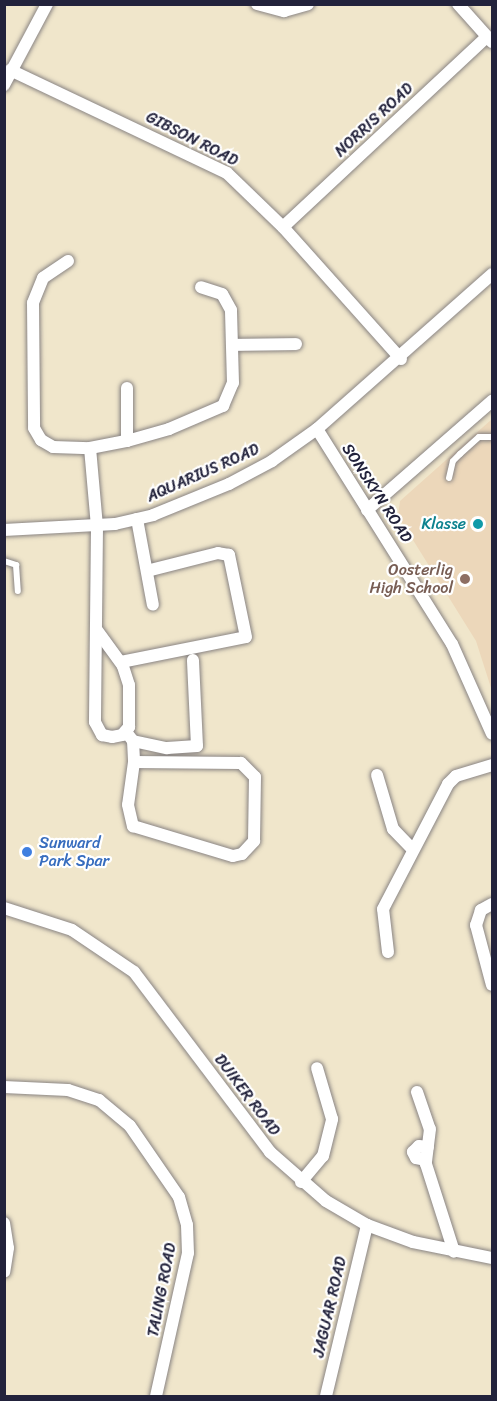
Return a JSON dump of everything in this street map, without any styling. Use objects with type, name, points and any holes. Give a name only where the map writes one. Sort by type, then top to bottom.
[{"type":"street","points":[[4,85],[46,4]]},
{"type":"street","points":[[257,4],[284,11],[308,4]]},
{"type":"street","points":[[458,4],[490,40]]},
{"type":"street","name":"NORRIS ROAD","points":[[283,227],[490,40]]},
{"type":"street","name":"GIBSON ROAD","points":[[10,70],[218,168],[283,227],[401,358]]},
{"type":"street","points":[[68,261],[43,278],[35,294],[33,420],[36,434],[46,444],[90,448],[128,441],[169,429],[223,406],[233,383],[233,345],[229,303],[218,291],[201,287]]},
{"type":"street","name":"AQUARIUS ROAD","points":[[4,530],[96,527],[137,519],[228,484],[272,461],[317,429],[401,358],[492,274]]},
{"type":"street","points":[[233,345],[296,344]]},
{"type":"street","points":[[127,388],[128,441]]},
{"type":"street","points":[[368,510],[492,400]]},
{"type":"street","name":"SONSKYN ROAD","points":[[317,429],[453,644],[492,734]]},
{"type":"street","points":[[90,448],[96,527],[96,728],[108,737],[129,736],[167,748],[197,746],[193,660]]},
{"type":"street","points":[[137,519],[153,605]]},
{"type":"street","points":[[121,662],[246,637],[228,555],[218,553],[147,571]]},
{"type":"street","points":[[96,628],[121,662],[127,676],[130,706],[129,736],[134,762],[128,805],[133,826],[233,856],[242,854],[254,841],[255,777],[241,763],[134,762]]},
{"type":"street","points":[[388,952],[383,909],[453,778],[492,765]]},
{"type":"street","points":[[377,776],[393,829],[413,850]]},
{"type":"street","points":[[492,904],[481,910],[476,925],[492,985]]},
{"type":"street","name":"DUIKER ROAD","points":[[4,908],[72,930],[134,972],[241,1118],[301,1182],[367,1225],[454,1252],[492,1258]]},
{"type":"street","points":[[301,1182],[322,1156],[332,1119],[317,1068]]},
{"type":"street","name":"TALING ROAD","points":[[4,1087],[68,1090],[99,1100],[130,1126],[179,1197],[187,1225],[188,1253],[156,1396]]},
{"type":"street","points":[[417,1092],[430,1129],[427,1153],[454,1252]]},
{"type":"street","points":[[4,1223],[8,1248],[4,1272]]},
{"type":"street","name":"JAGUAR ROAD","points":[[326,1396],[367,1225]]},
{"type":"lane","points":[[449,478],[453,461],[460,454],[479,437],[492,437]]},
{"type":"lane","points":[[4,561],[16,565],[18,591]]},
{"type":"shaded area","name":"Oosterlig High School","points":[[492,419],[492,691],[476,641],[398,516],[400,501]]},
{"type":"place","name":"Klasse","points":[[478,524]]},
{"type":"place","name":"Oosterlig High School","points":[[465,579]]},
{"type":"place","name":"Sunward Park Spar","points":[[27,852]]}]
